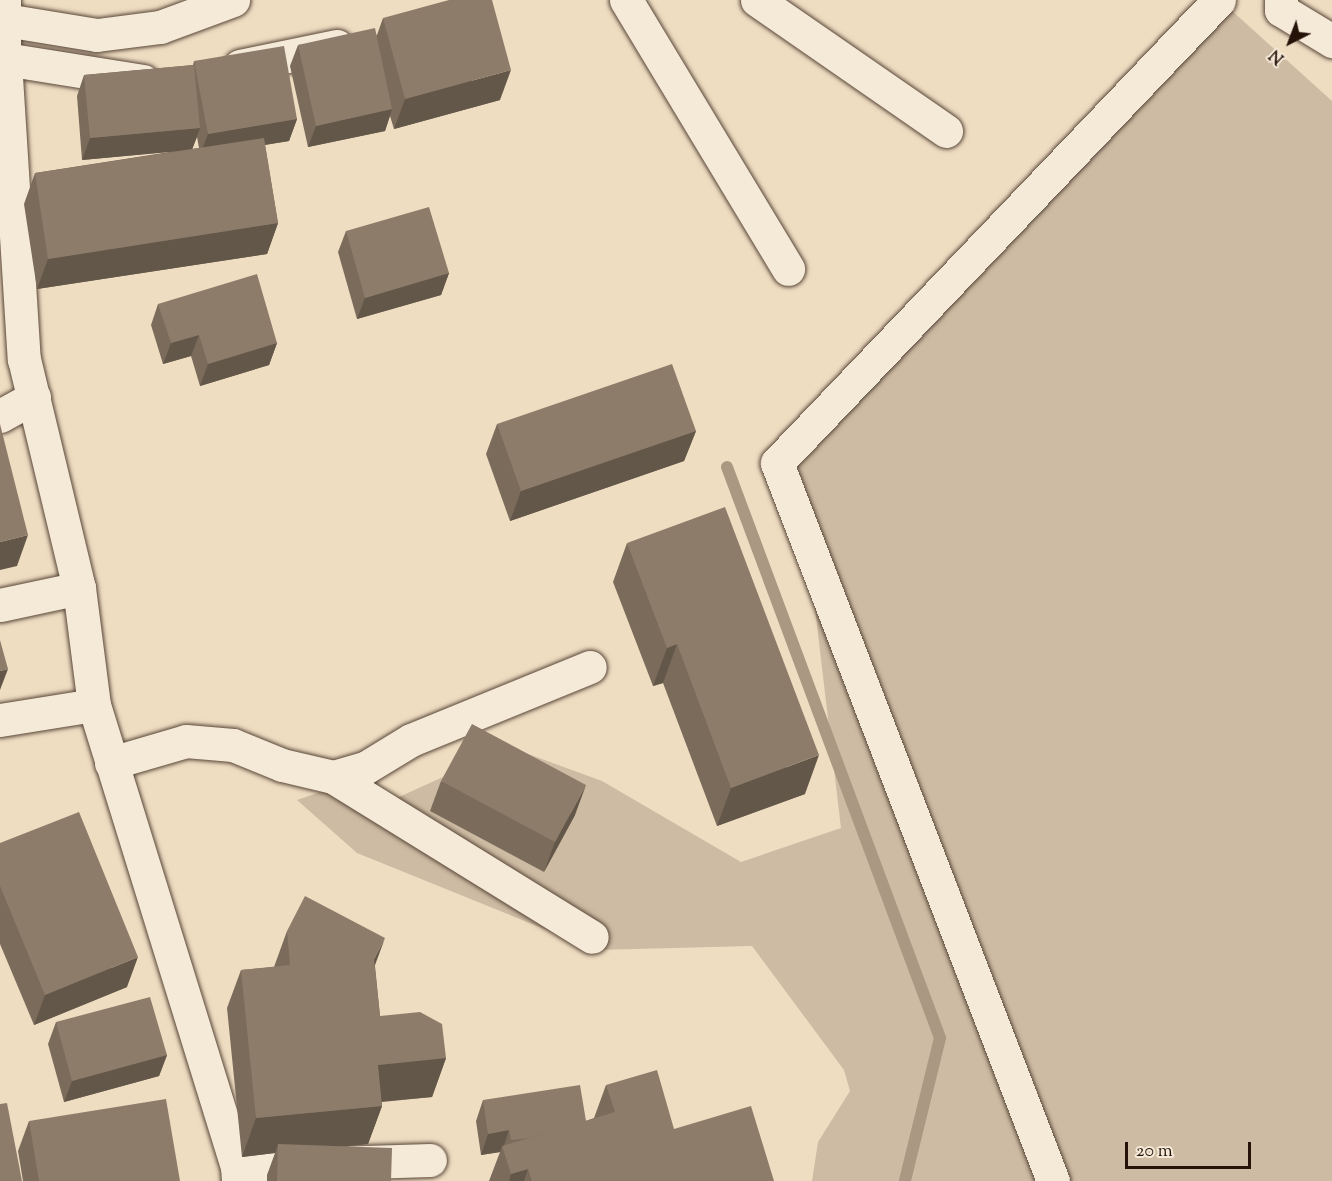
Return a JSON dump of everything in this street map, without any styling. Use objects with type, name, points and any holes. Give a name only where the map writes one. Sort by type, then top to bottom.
[{"type":"street","points":[[4,34],[97,35],[160,27],[233,0]]},
{"type":"street","points":[[626,0],[788,269]]},
{"type":"street","points":[[757,0],[946,131]]},
{"type":"street","points":[[1053,1181],[777,463],[1219,0]]},
{"type":"street","points":[[1281,0],[1281,10],[1332,41]]},
{"type":"street","points":[[4,34],[156,83],[178,78]]},
{"type":"street","points":[[4,34],[11,325],[24,358],[80,588],[94,705],[238,1174],[430,1160]]},
{"type":"street","points":[[212,71],[368,39]]},
{"type":"street","points":[[0,416],[34,397]]},
{"type":"street","points":[[0,605],[80,588]]},
{"type":"street","points":[[333,777],[365,768],[411,740],[590,667]]},
{"type":"street","points":[[0,720],[94,705]]},
{"type":"street","points":[[111,763],[186,741],[233,745],[282,765],[333,777],[592,937]]},
{"type":"shaded area","points":[[1230,9],[1332,101],[1332,1181],[812,1181],[818,1142],[850,1091],[844,1070],[752,946],[596,950],[357,853],[297,800],[335,787],[399,797],[509,747],[602,781],[741,862],[841,828],[797,457]]},
{"type":"building","points":[[449,0],[492,0],[511,70],[405,99],[383,18]]},
{"type":"building","points":[[375,28],[392,109],[316,126],[298,45]]},
{"type":"building","points":[[284,46],[297,119],[208,134],[194,61]]},
{"type":"building","points":[[194,65],[200,128],[90,138],[84,75]]},
{"type":"building","points":[[264,138],[278,223],[48,259],[35,173]]},
{"type":"building","points":[[429,207],[449,273],[365,298],[346,231]]},
{"type":"building","points":[[257,274],[277,343],[208,364],[199,335],[171,343],[158,304]]},
{"type":"building","points":[[672,364],[696,431],[521,491],[497,424]]},
{"type":"building","points":[[0,424],[28,535],[0,542]]},
{"type":"building","points":[[725,507],[819,755],[731,788],[677,644],[667,648],[627,543]]},
{"type":"building","points":[[0,640],[8,669],[0,671]]},
{"type":"building","points":[[472,724],[586,785],[555,842],[441,781]]},
{"type":"building","points":[[79,812],[138,957],[45,995],[0,886],[0,843]]},
{"type":"building","points":[[305,896],[385,938],[374,959],[380,1016],[420,1012],[442,1024],[446,1058],[378,1065],[382,1106],[256,1118],[241,970],[290,965],[287,931]]},
{"type":"building","points":[[150,997],[167,1055],[72,1081],[56,1022]]},
{"type":"building","points":[[657,1070],[674,1129],[751,1106],[774,1181],[532,1181],[528,1169],[511,1174],[502,1146],[615,1112],[606,1085]]},
{"type":"building","points":[[580,1085],[586,1121],[529,1138],[511,1140],[509,1130],[488,1134],[483,1100]]},
{"type":"building","points":[[166,1099],[180,1181],[39,1181],[29,1121]]},
{"type":"building","points":[[7,1103],[22,1181],[0,1181],[0,1104]]},
{"type":"building","points":[[278,1144],[392,1148],[391,1181],[277,1181]]},
{"type":"waterway","points":[[727,467],[940,1038],[905,1181]]}]
